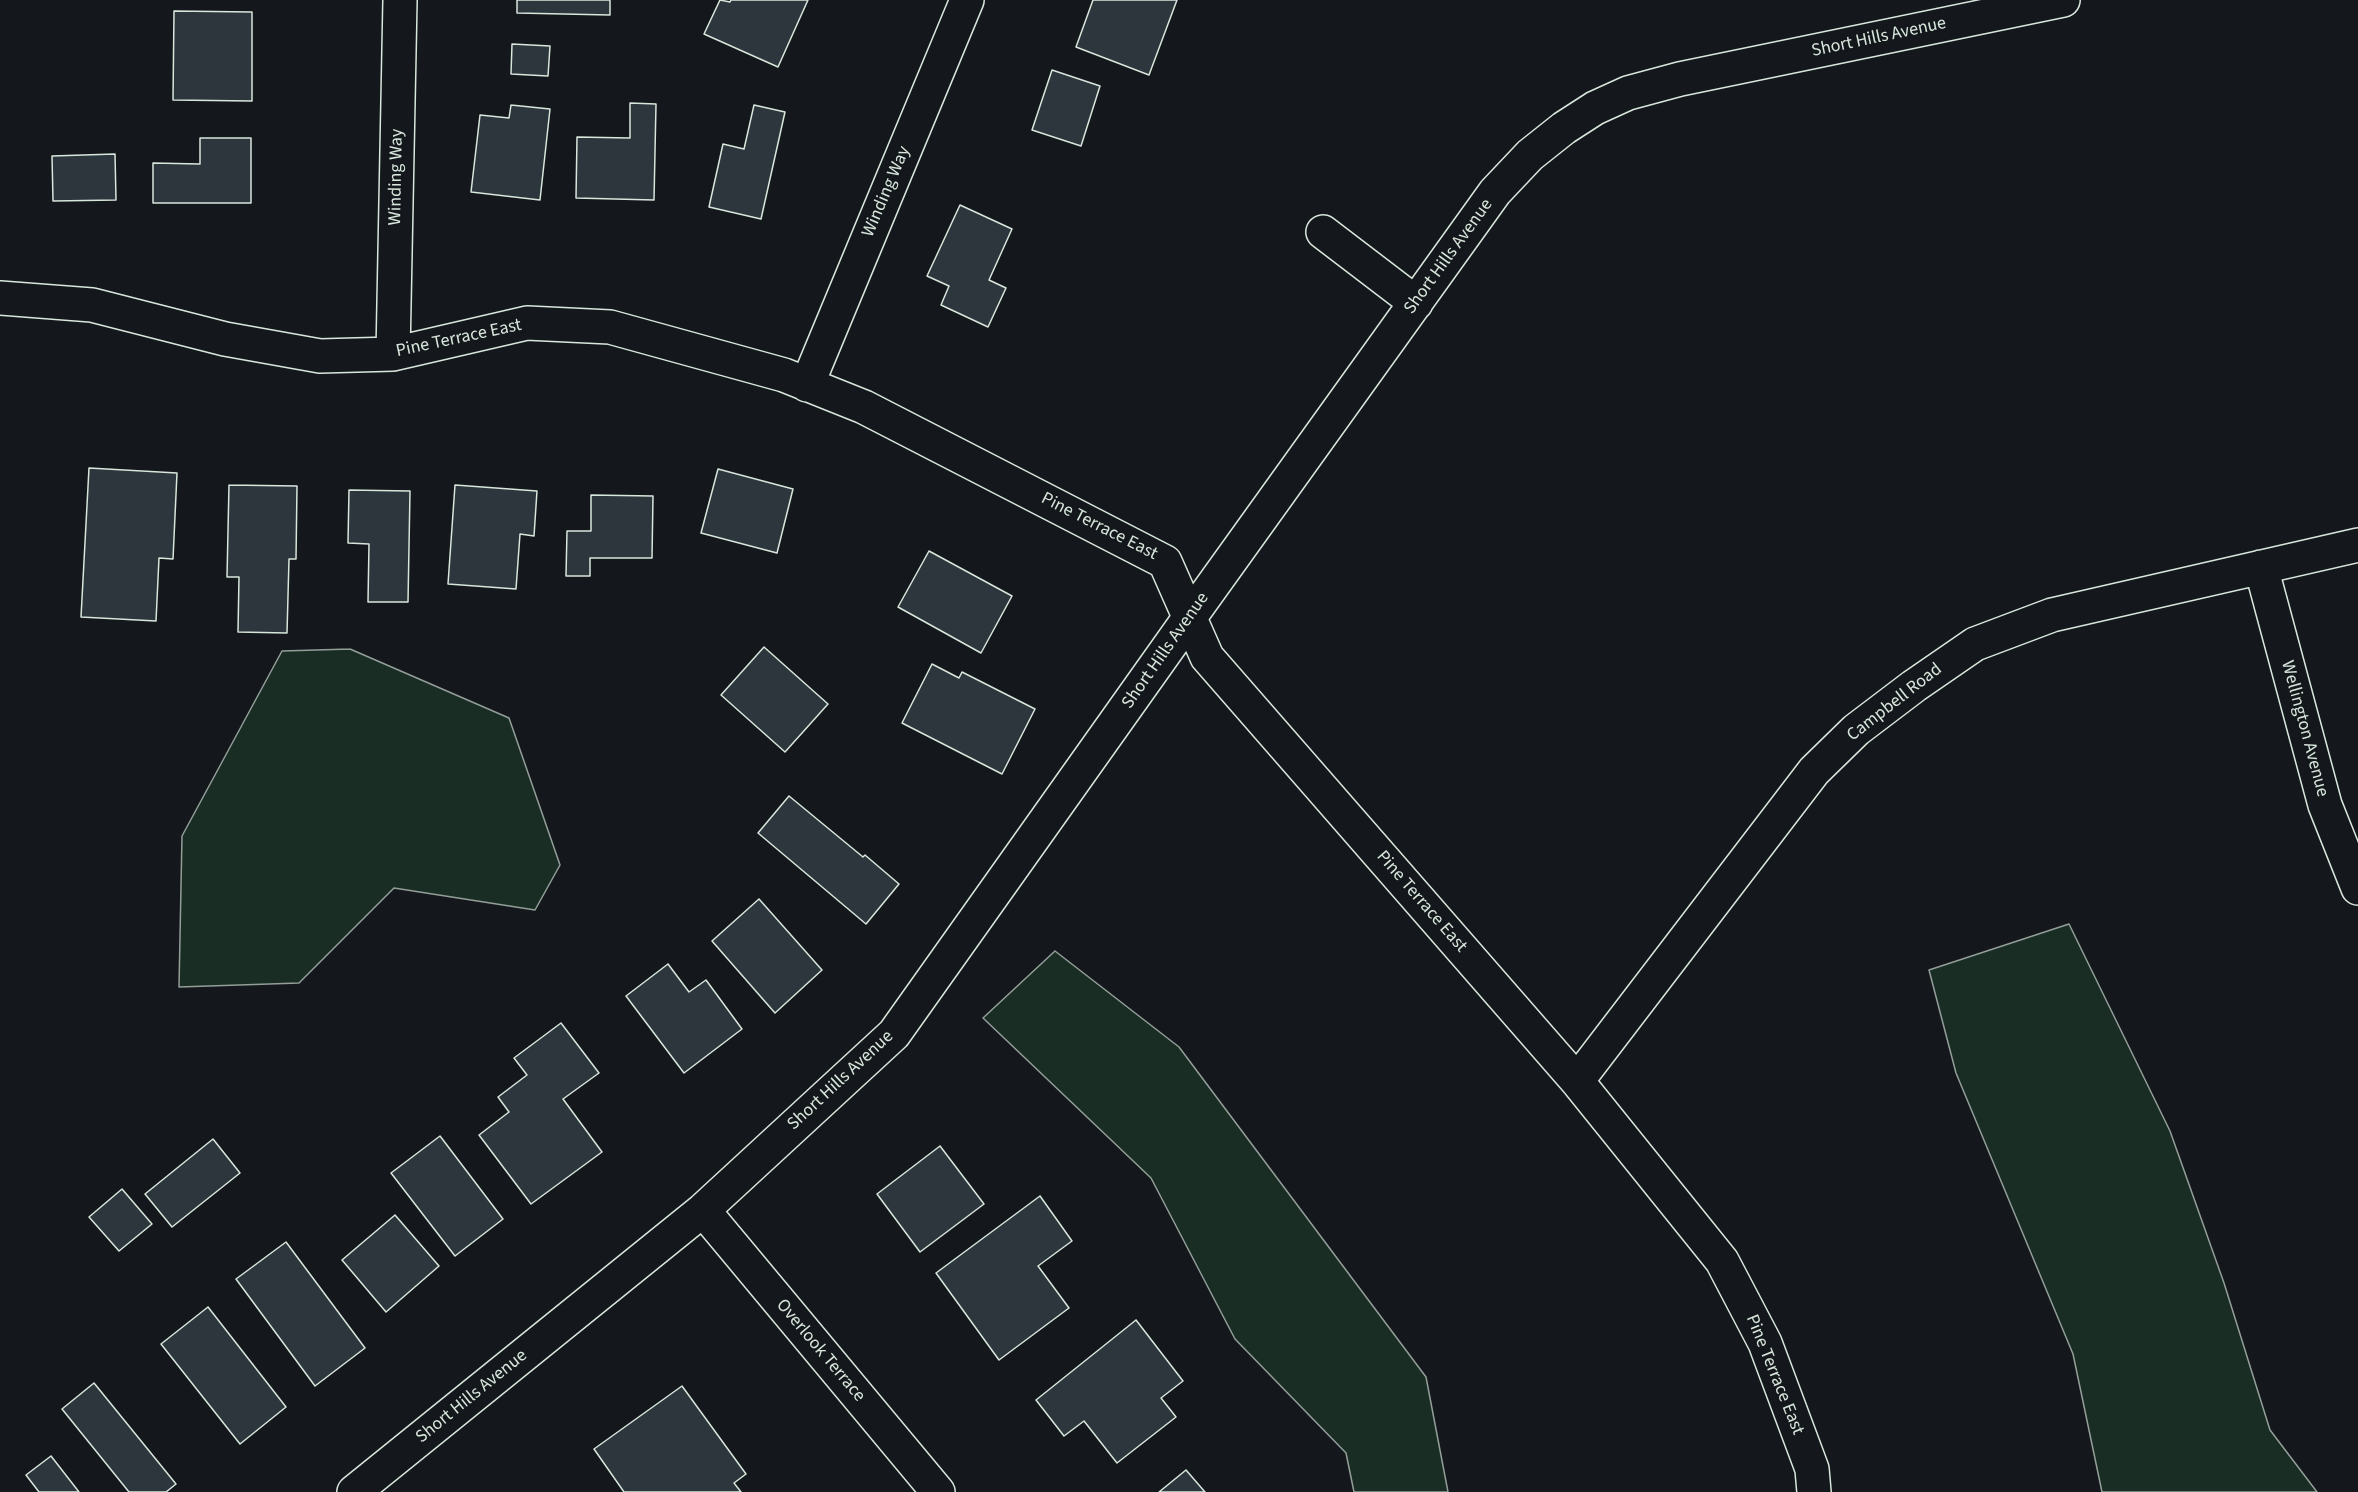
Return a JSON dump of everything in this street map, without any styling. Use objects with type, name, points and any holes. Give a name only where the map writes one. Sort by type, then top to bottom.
[{"type":"street","name":"Winding Way","points":[[393,354],[400,0]]},
{"type":"street","name":"Winding Way","points":[[807,385],[967,0]]},
{"type":"street","name":"Short Hills Avenue","points":[[354,1492],[703,1210],[894,1034],[1496,192],[1530,155],[1564,128],[1595,108],[1628,93],[1680,79],[2063,0]]},
{"type":"street","points":[[1323,232],[1416,303]]},
{"type":"street","name":"Pine Terrace East","points":[[0,298],[92,304],[225,339],[320,356],[393,354],[527,323],[610,327],[784,375],[864,407],[1165,562],[1207,657],[1577,1081],[1722,1261],[1765,1343],[1812,1469],[1814,1492]]},
{"type":"street","name":"Campbell Road","points":[[1577,1081],[1814,771],[1856,730],[1975,644],[2052,615],[2358,545]]},
{"type":"street","name":"Wellington Avenue","points":[[2261,567],[2325,805],[2358,888]]},
{"type":"street","name":"Overlook Terrace","points":[[703,1210],[938,1492]]},
{"type":"green space","points":[[350,649],[509,718],[560,865],[535,910],[394,888],[299,983],[179,987],[182,836],[282,651]]},
{"type":"green space","points":[[2069,924],[2170,1131],[2224,1283],[2270,1430],[2317,1492],[2102,1492],[2073,1354],[1956,1073],[1929,970]]},
{"type":"green space","points":[[1055,951],[1179,1047],[1426,1377],[1448,1492],[1354,1492],[1346,1453],[1235,1339],[1151,1178],[983,1018]]},
{"type":"building","points":[[517,0],[610,0],[610,15],[517,13]]},
{"type":"building","points":[[720,0],[730,2],[731,0],[808,0],[778,67],[704,34]]},
{"type":"building","points":[[1093,0],[1177,0],[1149,75],[1076,47]]},
{"type":"building","points":[[174,11],[252,12],[252,101],[173,100]]},
{"type":"building","points":[[512,44],[550,46],[548,76],[511,74]]},
{"type":"building","points":[[1052,70],[1100,86],[1081,146],[1032,130]]},
{"type":"building","points":[[630,103],[656,104],[654,200],[576,198],[577,137],[630,138]]},
{"type":"building","points":[[511,105],[550,109],[540,200],[471,192],[480,115],[509,118]]},
{"type":"building","points":[[754,105],[785,112],[761,219],[709,207],[723,144],[744,149]]},
{"type":"building","points":[[200,138],[251,138],[251,203],[153,203],[153,163],[200,164]]},
{"type":"building","points":[[115,154],[116,200],[53,201],[52,156]]},
{"type":"building","points":[[960,205],[1012,229],[989,280],[1006,288],[988,327],[941,305],[949,286],[927,276]]},
{"type":"building","points":[[89,468],[177,473],[173,559],[159,558],[156,621],[81,617]]},
{"type":"building","points":[[718,469],[793,489],[777,553],[701,533]]},
{"type":"building","points":[[229,485],[297,486],[296,559],[289,559],[287,633],[238,632],[239,577],[227,577]]},
{"type":"building","points":[[455,485],[537,491],[534,536],[520,534],[516,589],[448,584]]},
{"type":"building","points":[[349,490],[410,491],[408,602],[368,602],[369,544],[348,543]]},
{"type":"building","points":[[591,495],[653,496],[652,558],[590,558],[590,576],[566,576],[567,531],[591,531]]},
{"type":"building","points":[[929,551],[1012,596],[981,653],[898,607]]},
{"type":"building","points":[[764,647],[828,704],[785,752],[721,695]]},
{"type":"building","points":[[932,664],[959,678],[962,672],[1035,709],[1002,774],[902,723]]},
{"type":"building","points":[[789,796],[899,884],[866,924],[758,833]]},
{"type":"building","points":[[759,899],[822,970],[775,1013],[712,941]]},
{"type":"building","points":[[668,964],[689,992],[706,980],[742,1029],[684,1073],[626,996]]},
{"type":"building","points":[[561,1023],[599,1073],[563,1099],[602,1152],[531,1204],[479,1135],[509,1112],[498,1097],[527,1075],[514,1058]]},
{"type":"building","points":[[440,1136],[503,1219],[455,1256],[391,1173]]},
{"type":"building","points":[[213,1139],[240,1173],[172,1227],[145,1194]]},
{"type":"building","points":[[940,1146],[984,1204],[920,1252],[877,1194]]},
{"type":"building","points":[[122,1189],[152,1224],[119,1251],[89,1217]]},
{"type":"building","points":[[1040,1196],[1072,1241],[1038,1266],[1069,1308],[999,1360],[936,1273]]},
{"type":"building","points":[[395,1215],[439,1266],[386,1312],[342,1260]]},
{"type":"building","points":[[286,1242],[365,1348],[315,1386],[236,1279]]},
{"type":"building","points":[[208,1307],[286,1407],[240,1444],[161,1344]]},
{"type":"building","points":[[1136,1320],[1183,1381],[1161,1398],[1176,1417],[1117,1463],[1084,1421],[1064,1436],[1036,1400]]},
{"type":"building","points":[[94,1383],[176,1484],[166,1492],[129,1492],[62,1409]]},
{"type":"building","points":[[682,1386],[746,1474],[734,1483],[741,1492],[624,1492],[594,1449]]},
{"type":"building","points":[[51,1456],[79,1492],[39,1492],[26,1475]]},
{"type":"building","points":[[1186,1470],[1205,1492],[1159,1492]]}]
